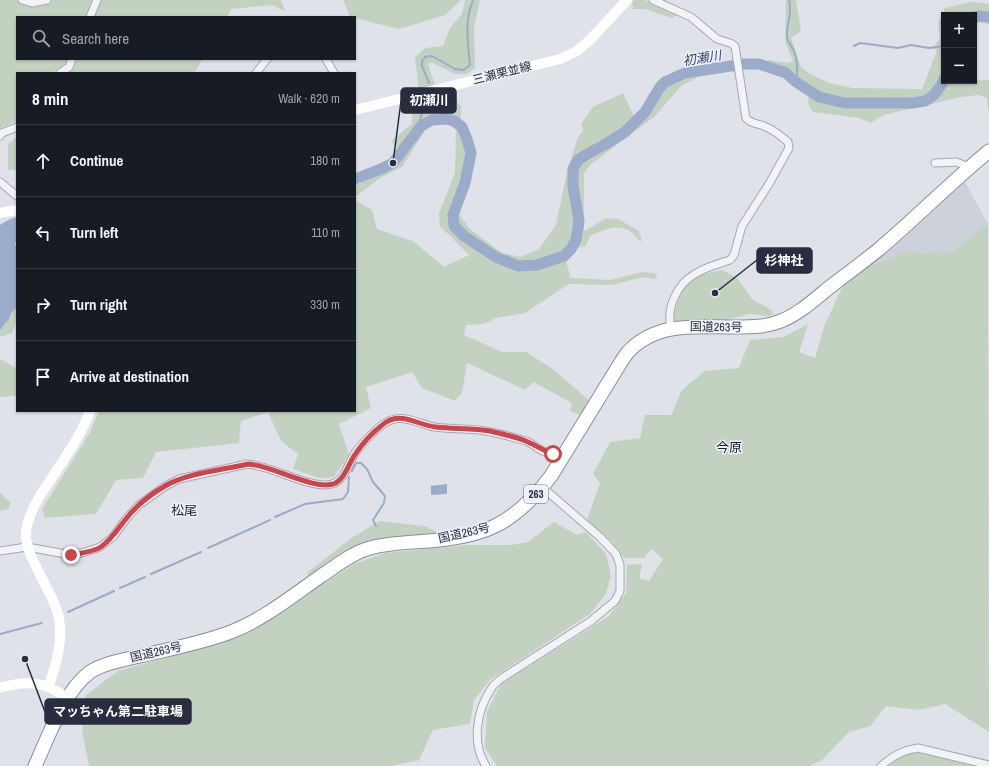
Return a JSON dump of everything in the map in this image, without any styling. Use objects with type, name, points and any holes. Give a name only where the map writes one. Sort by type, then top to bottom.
[{"type":"highway","name":"国道263号","points":[[35,766],[67,698],[89,673],[102,666],[122,660],[196,643],[230,632],[254,621],[276,608],[344,560],[368,549],[390,543],[447,539],[474,533],[495,526],[510,516],[542,487],[562,458],[628,352],[643,339],[659,331],[684,326],[761,327],[781,321],[807,305],[879,249],[969,167],[989,151]]},
{"type":"main road","name":"三瀬栗並線","points":[[356,109],[560,59],[577,51],[590,40],[627,0]]},
{"type":"main road","points":[[0,213],[16,210]]},
{"type":"main road","points":[[49,686],[58,658],[60,644],[59,618],[28,547],[26,532],[34,505],[80,434],[90,412]]},
{"type":"main road","points":[[0,688],[29,682],[49,686],[67,698]]},
{"type":"street","points":[[22,0],[32,3],[47,0]]},
{"type":"street","points":[[90,16],[97,0]]},
{"type":"street","points":[[653,0],[690,17],[717,39],[735,46],[746,118],[754,124],[766,126],[777,133],[788,142],[789,148],[769,184],[742,226],[734,255],[730,260],[695,274],[681,285],[673,302],[669,321],[671,328]]},
{"type":"street","points":[[62,72],[69,67],[72,60]]},
{"type":"street","points":[[257,72],[266,60]]},
{"type":"street","points":[[327,60],[333,72]]},
{"type":"street","points":[[0,136],[2,133],[16,127]]},
{"type":"street","points":[[935,163],[956,162],[969,167]]},
{"type":"street","points":[[0,182],[16,195]]},
{"type":"street","points":[[0,551],[28,547],[71,555],[100,547],[113,537],[126,519],[139,506],[164,486],[179,479],[248,464],[257,464],[309,482],[332,484],[338,481],[346,471],[356,453],[382,425],[389,420],[399,418],[412,419],[433,427],[490,431],[527,442],[539,449],[562,458]]},
{"type":"street","points":[[486,766],[480,751],[478,727],[480,713],[491,688],[502,678],[591,621],[614,601],[620,591],[620,565],[616,554],[600,537],[542,487]]},
{"type":"street","points":[[881,766],[890,758],[907,749],[918,748],[989,765]]},
{"type":"shaded area","points":[[965,182],[988,224],[950,253],[905,252],[868,267]]},
{"type":"green space","points":[[0,0],[17,0],[26,6],[48,5],[37,0],[281,0],[285,11],[273,5],[231,9],[228,16],[16,16],[16,60],[67,60],[64,65],[53,72],[16,72],[16,121],[0,128]]},
{"type":"green space","points":[[343,0],[461,0],[445,15],[399,29],[356,18],[356,16],[350,16]]},
{"type":"green space","points":[[465,0],[480,0],[474,27],[475,68],[467,74],[455,74],[431,62],[428,64],[435,85],[419,90],[415,57],[425,48],[443,46],[450,28],[462,14]]},
{"type":"green space","points":[[635,0],[645,0],[677,15],[672,18],[645,9],[633,9],[632,2]]},
{"type":"green space","points":[[786,0],[796,0],[801,31],[791,38],[801,67],[810,74],[829,83],[853,88],[922,89],[937,51],[933,48],[940,38],[938,24],[941,17],[941,84],[977,84],[977,80],[989,80],[989,118],[987,98],[978,95],[961,97],[884,115],[870,123],[860,118],[813,112],[809,106],[808,100],[811,87],[801,80],[793,71],[767,62],[768,60],[787,63],[793,61],[785,41]]},
{"type":"green space","points":[[971,2],[989,4],[989,24],[977,22],[977,12],[943,12],[945,8]]},
{"type":"green space","points":[[77,60],[202,60],[195,72],[70,72]]},
{"type":"green space","points":[[685,75],[698,77],[681,86],[654,117],[590,165],[584,173],[584,231],[606,218],[618,219],[639,231],[642,242],[638,240],[630,231],[615,227],[610,228],[590,236],[586,246],[578,248],[566,262],[571,278],[611,280],[642,272],[658,274],[654,279],[644,277],[612,285],[569,284],[525,313],[496,318],[484,324],[466,325],[464,335],[502,352],[526,352],[553,369],[592,403],[583,416],[570,411],[572,403],[533,382],[525,390],[467,363],[462,393],[455,401],[422,388],[412,372],[366,387],[371,408],[339,424],[349,455],[334,477],[319,478],[293,469],[298,454],[281,441],[268,412],[356,412],[356,201],[372,210],[377,229],[413,241],[444,267],[469,255],[440,226],[439,213],[455,173],[456,129],[450,124],[437,123],[426,129],[402,167],[380,178],[356,196],[356,186],[397,165],[403,154],[391,141],[412,124],[412,106],[432,95],[451,96],[461,106],[461,123],[472,159],[457,211],[470,229],[502,253],[521,257],[539,249],[556,225],[567,172],[578,137],[583,131],[581,124],[593,107],[623,93],[634,116],[640,120],[657,102],[667,84]]},
{"type":"green space","points":[[16,138],[16,170],[8,170],[8,144]]},
{"type":"green space","points":[[988,224],[989,732],[945,704],[919,710],[886,706],[870,726],[849,732],[823,759],[810,766],[497,766],[485,748],[487,711],[501,684],[609,616],[626,593],[627,565],[642,564],[639,578],[649,581],[663,559],[651,549],[644,558],[624,558],[612,542],[587,520],[600,483],[593,474],[610,442],[640,438],[645,415],[671,415],[682,390],[705,371],[739,368],[750,340],[783,337],[808,324],[799,352],[815,358],[825,324],[842,288],[868,267],[905,252],[950,253]]},
{"type":"green space","points":[[722,270],[737,278],[753,300],[770,309],[773,312],[772,315],[750,314],[731,319],[675,321],[673,317],[682,293],[694,278],[702,274]]},
{"type":"green space","points":[[16,308],[16,323],[12,333],[0,337],[0,330],[9,319],[11,313]]},
{"type":"green space","points":[[0,360],[2,360],[16,368],[16,396],[0,397]]},
{"type":"green space","points":[[99,412],[268,412],[241,421],[239,443],[156,452],[143,478],[116,480],[96,514],[45,518],[42,509],[89,434]]},
{"type":"green space","points":[[0,493],[10,502],[9,509],[0,511]]},
{"type":"green space","points":[[379,521],[424,526],[446,536],[384,539],[309,579],[307,573],[350,539]]},
{"type":"green space","points":[[554,522],[577,535],[586,532],[606,554],[611,575],[606,594],[590,614],[491,679],[474,700],[470,724],[433,730],[419,760],[391,766],[89,766],[82,731],[86,695],[118,671],[228,640],[291,605],[354,564],[385,553],[467,545],[511,545],[528,542]]},
{"type":"green space","points":[[908,750],[933,752],[988,766],[884,766]]},
{"type":"water","points":[[16,217],[16,308],[0,330],[0,225]]},
{"type":"water","points":[[447,484],[447,494],[431,495],[431,486]]},
{"type":"waterway","points":[[429,83],[422,66],[422,61],[425,57],[434,57],[455,69],[464,70],[470,65],[468,16],[473,0]]},
{"type":"waterway","points":[[789,0],[790,14],[787,37],[796,59],[796,82]]},
{"type":"waterway","name":"初瀬川","points":[[977,16],[989,17]]},
{"type":"waterway","points":[[854,46],[860,43],[898,48],[911,45],[929,48],[941,46]]},
{"type":"waterway","name":"初瀬川","points":[[356,179],[393,163],[421,126],[432,120],[446,119],[454,121],[462,127],[471,153],[465,183],[453,215],[454,226],[464,236],[496,257],[518,266],[537,265],[564,256],[571,249],[576,240],[579,221],[573,186],[573,169],[578,160],[625,132],[645,112],[660,87],[665,82],[685,73],[744,64],[759,64],[786,73],[796,82],[819,97],[845,103],[913,103],[925,101],[934,95],[942,84]]},
{"type":"waterway","points":[[421,126],[420,119],[428,99]]},
{"type":"waterway","points":[[352,471],[356,463],[361,463],[367,469],[373,482],[385,496],[384,503],[373,520],[376,526]]},
{"type":"waterway","points":[[275,517],[305,504],[343,499],[348,492],[349,477]]},
{"type":"waterway","points":[[208,548],[270,520]]},
{"type":"waterway","points":[[151,574],[201,552]]},
{"type":"waterway","points":[[120,588],[145,577]]},
{"type":"waterway","points":[[68,612],[114,591]]},
{"type":"waterway","points":[[0,634],[42,623]]},
{"type":"place","name":"初瀬川","points":[[393,163]]},
{"type":"place","name":"杉神社","points":[[715,293]]},
{"type":"place","name":"マッちゃん第二駐車場","points":[[25,659]]},
{"type":"district","name":"今原","points":[[729,447]]},
{"type":"district","name":"松尾","points":[[184,510]]},
{"type":"route","points":[[71,555],[100,547],[113,537],[126,519],[139,506],[164,486],[179,479],[248,464],[257,464],[309,482],[332,484],[338,481],[346,471],[356,453],[362,446],[382,425],[389,420],[399,418],[412,419],[433,427],[490,431],[527,442],[539,449],[553,454]]}]
